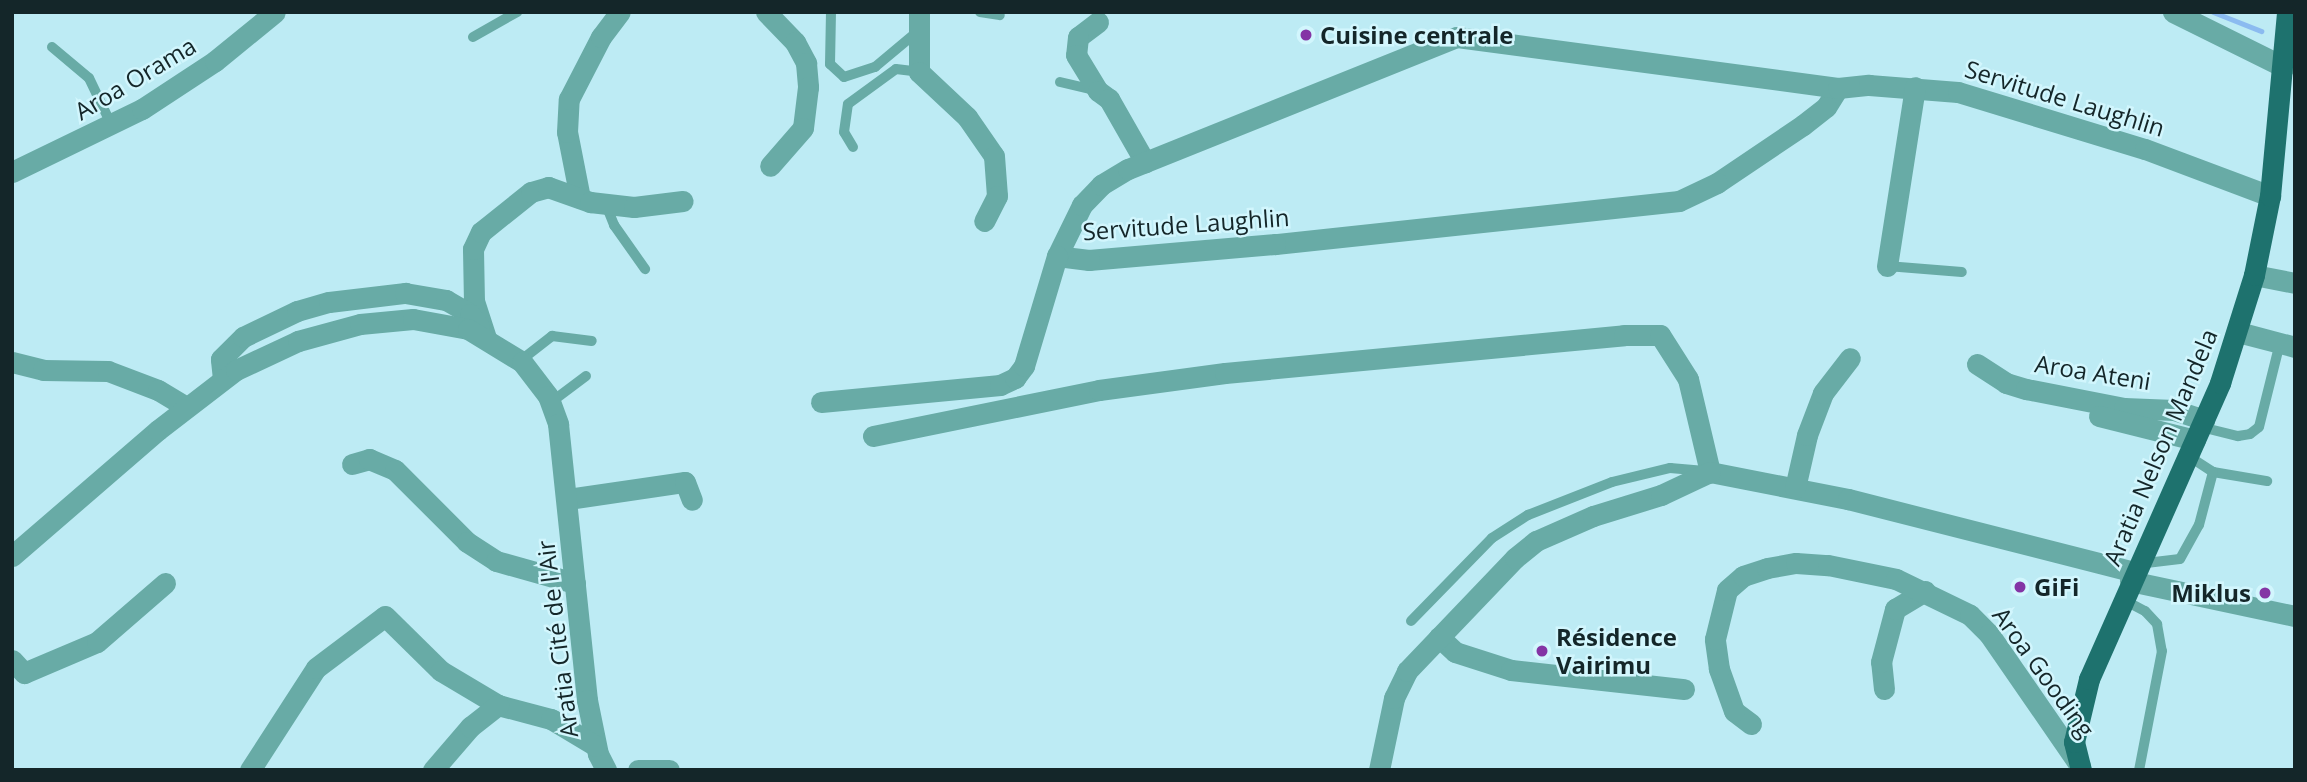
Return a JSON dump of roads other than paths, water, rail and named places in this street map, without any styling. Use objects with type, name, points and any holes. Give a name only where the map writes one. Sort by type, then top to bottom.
[{"type":"main road","name":"Aratia Nelson Mandela","points":[[2081,769],[2074,741],[2089,679],[2131,579],[2197,436],[2238,332],[2254,275],[2270,196],[2290,15]]},
{"type":"street","name":"Aroa Orama","points":[[12,172],[111,125],[215,61],[275,12]]},
{"type":"street","points":[[580,198],[567,132],[569,99],[601,37],[620,12]]},
{"type":"street","points":[[766,12],[795,42],[806,63],[808,87],[803,128],[770,166]]},
{"type":"street","points":[[2173,12],[2284,67]]},
{"type":"street","points":[[918,22],[919,72],[967,117],[994,156],[997,196],[984,220]]},
{"type":"street","points":[[1098,22],[1086,29],[1075,46],[1081,66],[1097,91],[1109,99],[1145,162]]},
{"type":"street","name":"Servitude Laughlin","points":[[1838,88],[1826,107],[1803,125],[1717,183],[1679,201],[1235,248],[1089,260],[1058,256],[1082,205],[1101,185],[1145,162],[1457,37],[1838,88],[1915,87],[1958,92],[2052,119],[2270,196]]},
{"type":"street","points":[[1887,267],[1915,87]]},
{"type":"street","points":[[486,338],[474,302],[473,249],[481,232],[531,192],[548,187],[606,205],[683,201]]},
{"type":"street","points":[[821,402],[1000,385],[1015,378],[1024,366],[1058,256]]},
{"type":"street","points":[[2254,275],[2295,283]]},
{"type":"street","name":"Aratia Cité de l'Air","points":[[223,380],[222,359],[243,337],[297,311],[370,294],[405,293],[446,300],[470,314],[486,338]]},
{"type":"street","name":"Aratia Cité de l'Air","points":[[13,554],[186,407],[223,380],[298,341],[360,324],[439,321],[486,338],[520,361],[550,402],[568,499],[575,583],[596,746],[606,770]]},
{"type":"street","points":[[2238,332],[2287,345]]},
{"type":"street","points":[[873,436],[1099,390],[1225,373],[1624,335],[1660,335],[1688,379],[1710,472]]},
{"type":"street","points":[[1795,488],[1807,436],[1823,393],[1850,358]]},
{"type":"street","points":[[12,362],[43,370],[108,370],[158,390],[186,407]]},
{"type":"street","name":"Aroa Ateni","points":[[1977,365],[2026,389],[2123,408],[2174,410],[2197,436]]},
{"type":"street","points":[[2005,394],[2197,436]]},
{"type":"street","points":[[352,464],[369,459],[395,470],[467,541],[496,561],[575,583]]},
{"type":"street","points":[[1379,770],[1394,698],[1407,671],[1536,541],[1593,516],[1661,495],[1710,472],[1795,488],[2131,579],[2295,616]]},
{"type":"street","points":[[568,499],[685,482],[692,500]]},
{"type":"street","name":"Aroa Gooding","points":[[1751,724],[1734,710],[1724,692],[1715,639],[1727,590],[1742,576],[1796,563],[1828,565],[1896,579],[1970,615],[1989,634],[2081,769]]},
{"type":"street","points":[[12,660],[24,673],[97,642],[165,583]]},
{"type":"street","points":[[1884,690],[1881,662],[1895,609],[1925,591]]},
{"type":"street","points":[[250,770],[309,675],[350,638],[385,616],[441,671],[498,705],[551,719],[596,746]]},
{"type":"street","points":[[1439,637],[1455,652],[1511,670],[1684,689]]},
{"type":"street","points":[[433,770],[470,727],[498,705]]},
{"type":"street","points":[[638,770],[670,770]]},
{"type":"lane","points":[[473,37],[517,12]]},
{"type":"lane","points":[[831,12],[830,64],[844,77],[875,67],[918,22]]},
{"type":"lane","points":[[980,12],[1000,15]]},
{"type":"lane","points":[[52,47],[89,78],[111,125]]},
{"type":"lane","points":[[853,147],[844,132],[848,104],[896,69],[919,72]]},
{"type":"lane","points":[[1060,82],[1097,91]]},
{"type":"lane","points":[[606,205],[614,225],[645,269]]},
{"type":"lane","points":[[1887,267],[1962,272]]},
{"type":"lane","points":[[520,361],[552,336],[592,341]]},
{"type":"lane","points":[[2139,770],[2162,651],[2157,624],[2145,611],[2131,579],[2180,559],[2199,526],[2213,472],[2197,436],[2238,436],[2259,427],[2287,345]]},
{"type":"lane","points":[[550,402],[586,376]]},
{"type":"lane","points":[[1411,621],[1492,538],[1528,515],[1612,482],[1670,468],[1710,472]]},
{"type":"lane","points":[[2213,472],[2267,481]]},
{"type":"waterway","points":[[2213,12],[2261,31]]},
{"type":"place","name":"Cuisine centrale","points":[[1306,35]]},
{"type":"place","name":"GiFi","points":[[2020,587]]},
{"type":"place","name":"Miklus","points":[[2265,593]]},
{"type":"place","name":"Résidence Vairimu","points":[[1542,651]]}]
